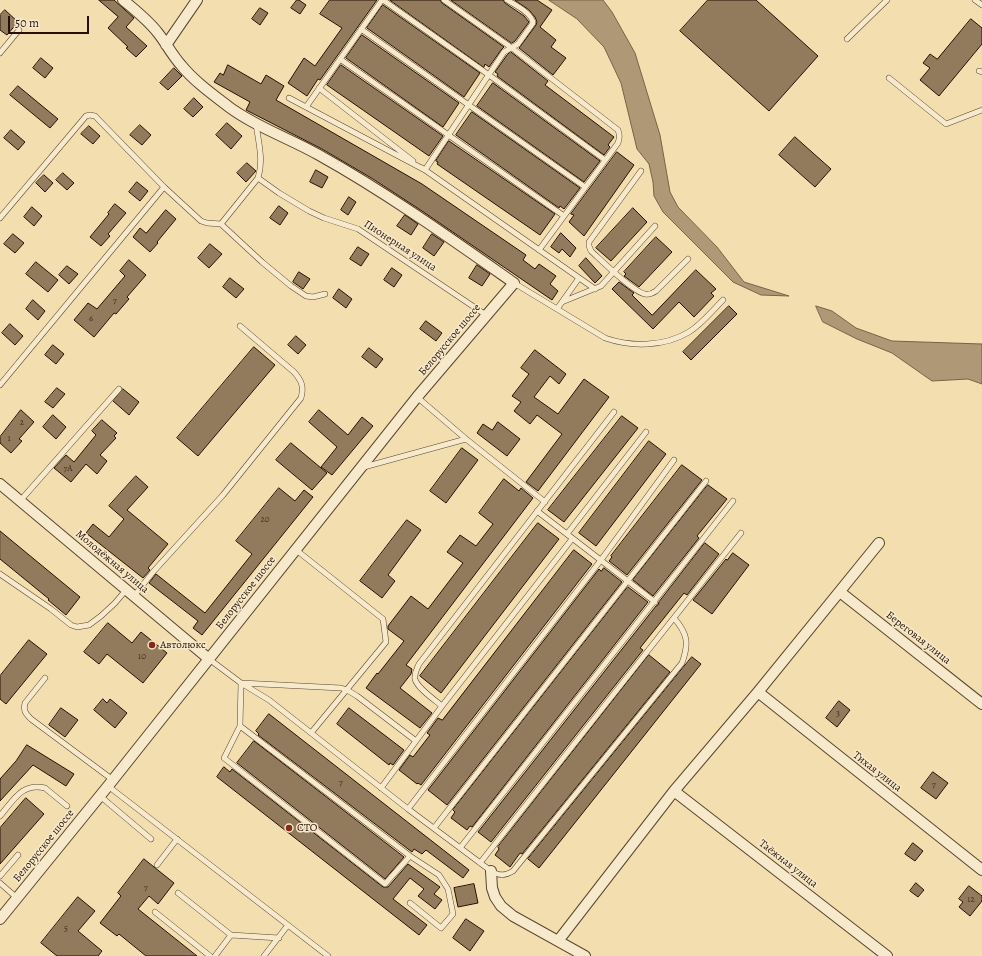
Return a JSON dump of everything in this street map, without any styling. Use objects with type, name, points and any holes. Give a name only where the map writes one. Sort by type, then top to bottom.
[{"type":"street","points":[[123,0],[146,19],[189,74],[230,107],[256,123],[319,155],[376,189],[514,283]]},
{"type":"street","points":[[166,44],[197,0]]},
{"type":"street","name":"Белорусское шоссе","points":[[0,919],[100,796],[417,397],[514,283]]},
{"type":"street","name":"Молодёжная улица","points":[[0,484],[209,659]]},
{"type":"street","points":[[558,941],[674,791],[758,692],[879,543]]},
{"type":"street","name":"Береговая улица","points":[[840,592],[982,704]]},
{"type":"street","name":"Тихая улица","points":[[758,692],[982,870]]},
{"type":"street","name":"Таёжная улица","points":[[674,791],[887,956]]},
{"type":"street","points":[[491,871],[492,888],[495,897],[501,906],[513,916],[584,956]]},
{"type":"lane","points":[[306,106],[382,0],[489,74],[605,160]]},
{"type":"lane","points":[[444,0],[512,48],[618,130],[620,138],[618,143],[539,250]]},
{"type":"lane","points":[[425,170],[504,52],[518,44],[533,23],[530,16],[507,0]]},
{"type":"lane","points":[[847,39],[887,0]]},
{"type":"lane","points":[[975,0],[982,5]]},
{"type":"lane","points":[[361,29],[585,187]]},
{"type":"lane","points":[[0,53],[19,30]]},
{"type":"lane","points":[[340,59],[564,216]]},
{"type":"lane","points":[[889,78],[946,124],[982,110]]},
{"type":"lane","points":[[319,88],[425,170],[595,289]]},
{"type":"lane","points":[[289,98],[425,170]]},
{"type":"lane","points":[[0,218],[86,116],[95,116],[164,186],[202,220],[207,223],[221,224],[291,286],[306,296],[312,297],[325,294]]},
{"type":"lane","points":[[221,224],[258,178],[261,170],[256,123]]},
{"type":"lane","points":[[641,171],[589,242],[591,251],[614,272],[639,292],[646,295],[656,292],[688,259]]},
{"type":"lane","name":"Пионерная улица","points":[[258,178],[309,211],[324,218],[358,229],[486,315]]},
{"type":"lane","points":[[0,385],[164,186]]},
{"type":"lane","points":[[562,302],[601,286],[655,226]]},
{"type":"lane","points":[[557,309],[579,278]]},
{"type":"lane","points":[[514,283],[605,338],[616,342],[632,344],[649,344],[674,339],[689,332],[723,300]]},
{"type":"lane","points":[[0,574],[51,609],[71,625],[77,627],[89,625],[115,603],[130,593],[153,572],[223,495],[301,398],[303,384],[299,377],[240,326]]},
{"type":"lane","points":[[20,502],[118,389]]},
{"type":"lane","points":[[417,397],[544,502]]},
{"type":"lane","points":[[442,706],[418,684],[415,678],[419,664],[614,412]]},
{"type":"lane","points":[[566,534],[646,432]]},
{"type":"lane","points":[[361,468],[466,439]]},
{"type":"lane","points":[[408,809],[601,560],[674,460]]},
{"type":"lane","points":[[434,828],[706,481]]},
{"type":"lane","points":[[460,848],[734,501]]},
{"type":"lane","points":[[537,511],[655,602]]},
{"type":"lane","points":[[480,863],[741,533]]},
{"type":"lane","points":[[381,788],[442,706],[572,539]]},
{"type":"lane","points":[[295,549],[383,619],[386,642],[311,733]]},
{"type":"lane","points":[[209,659],[241,683],[269,700],[408,809],[480,863],[491,871],[502,875],[513,871],[682,663],[687,649],[684,632],[674,618]]},
{"type":"lane","points":[[44,678],[25,704],[24,709],[30,719],[177,839],[328,956]]},
{"type":"lane","points":[[241,683],[341,688],[357,696],[416,741]]},
{"type":"lane","points":[[241,683],[240,726],[224,758],[385,884],[410,856]]},
{"type":"lane","points":[[240,726],[410,856],[439,875],[448,889],[453,914],[441,928],[410,903]]},
{"type":"lane","points":[[0,816],[22,790],[29,788],[44,788],[67,806]]},
{"type":"lane","points":[[100,796],[151,839]]},
{"type":"lane","points":[[157,865],[177,839]]},
{"type":"lane","points":[[0,876],[18,855]]},
{"type":"lane","points":[[0,883],[17,898]]},
{"type":"lane","points":[[178,893],[231,935],[278,938]]},
{"type":"lane","points":[[155,912],[210,956]]},
{"type":"lane","points":[[264,956],[288,925]]},
{"type":"lane","points":[[215,956],[231,935]]},
{"type":"shaded area","points":[[549,0],[603,0],[612,12],[635,53],[660,135],[670,192],[678,207],[717,247],[744,282],[789,296],[761,295],[733,282],[663,212],[654,196],[649,164],[637,149],[621,83],[604,47],[577,19]]},
{"type":"shaded area","points":[[816,306],[832,311],[856,328],[892,341],[982,344],[982,384],[968,379],[932,381],[892,353],[857,339],[823,322]]},
{"type":"building","points":[[99,0],[114,0],[134,18],[126,27],[147,46],[136,57],[108,28],[118,17]]},
{"type":"building","points":[[297,0],[306,5],[300,14],[291,8]]},
{"type":"building","points":[[330,0],[377,0],[307,96],[288,83],[304,58],[315,66],[342,28],[320,14]]},
{"type":"building","points":[[390,0],[440,0],[442,3],[504,47],[489,67],[485,64],[484,67]]},
{"type":"building","points":[[451,0],[503,0],[524,16],[529,22],[512,43]]},
{"type":"building","points":[[515,0],[537,0],[552,10],[540,27],[556,40],[551,47],[566,58],[553,75],[519,48],[537,22],[529,10]]},
{"type":"building","points":[[708,0],[756,0],[818,56],[769,111],[680,31]]},
{"type":"building","points":[[383,5],[480,73],[464,97],[367,28]]},
{"type":"building","points":[[260,8],[268,13],[260,25],[252,19]]},
{"type":"building","points":[[5,10],[18,22],[7,35],[0,30],[0,15]]},
{"type":"building","points":[[971,19],[982,28],[982,44],[939,96],[920,80],[930,68],[923,63],[930,54],[937,59]]},
{"type":"building","points":[[362,35],[459,103],[443,127],[346,58]]},
{"type":"building","points":[[511,52],[548,81],[545,85],[614,137],[608,145],[610,147],[604,155],[497,76],[498,74],[495,72],[507,55]]},
{"type":"building","points":[[41,58],[53,68],[45,78],[33,68]]},
{"type":"building","points":[[228,65],[261,84],[266,75],[284,86],[276,100],[422,184],[526,255],[523,260],[535,269],[539,264],[556,276],[550,284],[558,291],[552,300],[373,179],[322,149],[246,110],[250,102],[214,82],[220,73],[223,75]]},
{"type":"building","points":[[341,65],[443,136],[429,156],[327,85]]},
{"type":"building","points":[[174,68],[182,76],[168,90],[160,83]]},
{"type":"building","points":[[493,83],[600,161],[584,182],[477,106]]},
{"type":"building","points":[[18,86],[58,119],[50,128],[10,95]]},
{"type":"building","points":[[194,98],[203,107],[193,117],[184,109]]},
{"type":"building","points":[[472,112],[580,188],[564,209],[560,206],[559,208],[456,135]]},
{"type":"building","points":[[227,123],[242,136],[231,149],[216,135]]},
{"type":"building","points":[[140,125],[151,135],[142,145],[130,135]]},
{"type":"building","points":[[89,126],[100,136],[93,144],[81,134]]},
{"type":"building","points":[[11,130],[25,142],[18,150],[4,138]]},
{"type":"building","points":[[795,137],[831,169],[815,187],[779,155]]},
{"type":"building","points":[[449,141],[555,214],[540,235],[437,164],[438,162],[436,161]]},
{"type":"building","points":[[617,152],[634,165],[584,236],[569,222],[574,215],[571,214]]},
{"type":"building","points":[[247,163],[256,171],[246,182],[237,173]]},
{"type":"building","points":[[316,170],[328,177],[322,188],[310,182]]},
{"type":"building","points":[[63,173],[74,183],[67,190],[56,180]]},
{"type":"building","points":[[44,175],[53,183],[45,192],[36,183]]},
{"type":"building","points":[[137,182],[148,191],[140,201],[129,192]]},
{"type":"building","points":[[349,197],[356,202],[348,215],[341,210]]},
{"type":"building","points":[[115,204],[126,213],[108,234],[110,236],[101,246],[90,237],[109,214],[108,213]]},
{"type":"building","points":[[279,206],[288,213],[280,225],[270,218]]},
{"type":"building","points":[[32,207],[42,216],[34,226],[24,217]]},
{"type":"building","points":[[633,208],[647,222],[611,261],[596,248]]},
{"type":"building","points":[[166,210],[176,219],[150,252],[133,237],[140,228],[146,233]]},
{"type":"building","points":[[405,215],[418,224],[411,235],[397,226]]},
{"type":"building","points":[[561,233],[576,248],[570,257],[562,249],[559,253],[551,247]]},
{"type":"building","points":[[13,234],[24,243],[15,253],[4,244]]},
{"type":"building","points":[[432,234],[444,242],[434,256],[423,248]]},
{"type":"building","points":[[656,237],[672,252],[639,287],[624,276],[626,274],[624,272]]},
{"type":"building","points":[[210,244],[222,254],[209,268],[198,258]]},
{"type":"building","points":[[358,247],[369,254],[361,266],[350,259]]},
{"type":"building","points":[[586,258],[602,276],[595,283],[579,266]]},
{"type":"building","points":[[129,260],[146,275],[127,297],[129,299],[116,314],[114,313],[94,337],[74,320],[88,303],[97,309],[125,276],[120,271]]},
{"type":"building","points":[[36,262],[58,280],[48,292],[26,274]]},
{"type":"building","points":[[477,265],[490,274],[482,286],[469,278]]},
{"type":"building","points":[[67,266],[78,274],[69,284],[59,275]]},
{"type":"building","points":[[392,268],[402,275],[394,287],[384,280]]},
{"type":"building","points":[[696,270],[716,289],[711,293],[714,296],[694,317],[679,302],[653,329],[612,289],[619,282],[634,293],[632,295],[652,315]]},
{"type":"building","points":[[299,272],[310,279],[303,289],[293,282]]},
{"type":"building","points":[[230,278],[244,289],[236,298],[223,287]]},
{"type":"building","points":[[339,289],[352,299],[346,308],[333,298]]},
{"type":"building","points":[[33,300],[45,311],[38,320],[26,309]]},
{"type":"building","points":[[729,306],[737,314],[691,360],[683,352]]},
{"type":"building","points":[[426,321],[442,333],[436,341],[420,329]]},
{"type":"building","points":[[10,324],[23,336],[15,345],[2,333]]},
{"type":"building","points":[[296,336],[306,345],[298,354],[288,345]]},
{"type":"building","points":[[53,345],[64,354],[56,364],[45,355]]},
{"type":"building","points":[[254,347],[275,365],[198,456],[177,438]]},
{"type":"building","points":[[369,348],[383,359],[376,368],[362,357]]},
{"type":"building","points":[[535,350],[566,374],[559,384],[550,376],[534,397],[558,414],[584,379],[609,397],[538,491],[526,482],[562,434],[537,415],[530,424],[514,411],[521,402],[512,396],[529,374],[521,368]]},
{"type":"building","points":[[57,388],[65,394],[53,408],[45,402]]},
{"type":"building","points":[[123,389],[139,402],[129,415],[113,401]]},
{"type":"building","points":[[21,410],[34,422],[19,439],[22,441],[11,453],[0,443],[0,437]]},
{"type":"building","points":[[319,410],[348,435],[362,417],[373,426],[332,475],[321,467],[337,447],[309,422]]},
{"type":"building","points":[[53,415],[66,427],[56,439],[43,427]]},
{"type":"building","points":[[622,416],[638,428],[564,522],[548,510]]},
{"type":"building","points":[[102,420],[117,433],[114,436],[116,438],[100,455],[107,461],[97,474],[86,464],[71,482],[54,468],[66,455],[74,462],[96,435],[92,431]]},
{"type":"building","points":[[498,422],[520,439],[507,456],[477,433],[483,424],[492,430]]},
{"type":"building","points":[[649,441],[666,454],[596,546],[579,533]]},
{"type":"building","points":[[291,443],[327,473],[312,490],[276,460]]},
{"type":"building","points":[[462,448],[478,460],[446,503],[430,491]]},
{"type":"building","points":[[682,465],[702,480],[627,575],[609,561],[612,557],[611,556]]},
{"type":"building","points":[[136,476],[148,487],[127,510],[168,544],[148,568],[150,570],[143,578],[86,533],[93,524],[109,537],[124,519],[109,506]]},
{"type":"building","points":[[504,479],[519,491],[521,488],[533,498],[406,665],[412,669],[411,674],[400,688],[432,713],[420,728],[366,688],[404,641],[388,629],[388,626],[411,596],[428,609],[463,563],[447,552],[460,535],[476,546],[493,524],[479,513]]},
{"type":"building","points":[[708,485],[727,499],[697,536],[699,538],[653,596],[633,580]]},
{"type":"building","points":[[279,488],[295,501],[304,490],[313,497],[202,635],[193,628],[198,621],[149,583],[156,574],[205,613],[252,554],[236,541]]},
{"type":"building","points":[[407,520],[421,530],[388,575],[395,581],[382,598],[360,581]]},
{"type":"building","points":[[538,523],[559,539],[441,693],[420,676]]},
{"type":"building","points":[[0,531],[80,597],[66,615],[48,600],[49,599],[0,559]]},
{"type":"building","points":[[705,543],[719,554],[687,595],[684,593],[640,648],[643,650],[491,842],[478,832],[658,605]]},
{"type":"building","points":[[574,550],[592,564],[421,785],[418,783],[417,784],[399,770],[410,755],[413,757],[430,735],[427,733],[438,718],[442,720]]},
{"type":"building","points":[[733,553],[749,565],[712,614],[693,600],[726,559],[727,560]]},
{"type":"building","points":[[604,568],[622,582],[447,805],[428,790],[599,569],[601,571]]},
{"type":"building","points":[[628,587],[648,602],[472,827],[470,826],[467,830],[451,818],[455,812],[453,810]]},
{"type":"building","points":[[108,623],[132,643],[141,632],[167,653],[143,683],[107,654],[99,664],[84,652]]},
{"type":"building","points":[[29,640],[47,654],[6,704],[0,699],[0,676]]},
{"type":"building","points":[[649,655],[670,672],[510,867],[495,855],[499,849],[498,847]]},
{"type":"building","points":[[692,657],[701,664],[539,868],[528,859]]},
{"type":"building","points":[[103,699],[107,703],[110,699],[127,713],[115,728],[94,710]]},
{"type":"building","points":[[839,701],[850,710],[837,727],[826,718]]},
{"type":"building","points":[[61,708],[78,720],[65,737],[49,725]]},
{"type":"building","points":[[349,708],[404,750],[393,765],[390,763],[389,765],[337,724]]},
{"type":"building","points":[[269,714],[469,870],[463,878],[426,850],[422,854],[414,849],[412,852],[258,735],[259,734],[256,731]]},
{"type":"building","points":[[254,741],[404,857],[385,879],[237,763]]},
{"type":"building","points":[[27,745],[74,774],[66,786],[33,765],[0,801],[0,779],[16,761]]},
{"type":"building","points":[[224,767],[230,772],[232,769],[383,887],[388,887],[408,864],[440,887],[434,894],[442,900],[435,909],[418,896],[424,889],[410,878],[393,899],[427,925],[419,935],[217,777]]},
{"type":"building","points":[[933,772],[948,783],[936,799],[921,788]]},
{"type":"building","points":[[26,798],[44,814],[0,864],[0,828]]},
{"type":"building","points":[[913,843],[923,851],[915,861],[905,854]]},
{"type":"building","points":[[144,859],[174,883],[158,904],[149,896],[138,909],[197,956],[146,956],[119,934],[117,936],[100,923],[121,896],[118,893]]},
{"type":"building","points":[[916,883],[924,890],[918,897],[910,891]]},
{"type":"building","points":[[474,884],[478,903],[458,907],[454,888]]},
{"type":"building","points":[[969,886],[982,896],[982,901],[970,916],[959,907],[963,902],[959,899]]},
{"type":"building","points":[[78,897],[95,911],[78,931],[102,951],[98,956],[57,956],[41,943]]},
{"type":"building","points":[[466,919],[484,931],[470,951],[453,938]]},
{"type":"place","name":"Автолюкс","points":[[152,645]]},
{"type":"place","name":"СТО","points":[[289,828]]}]
